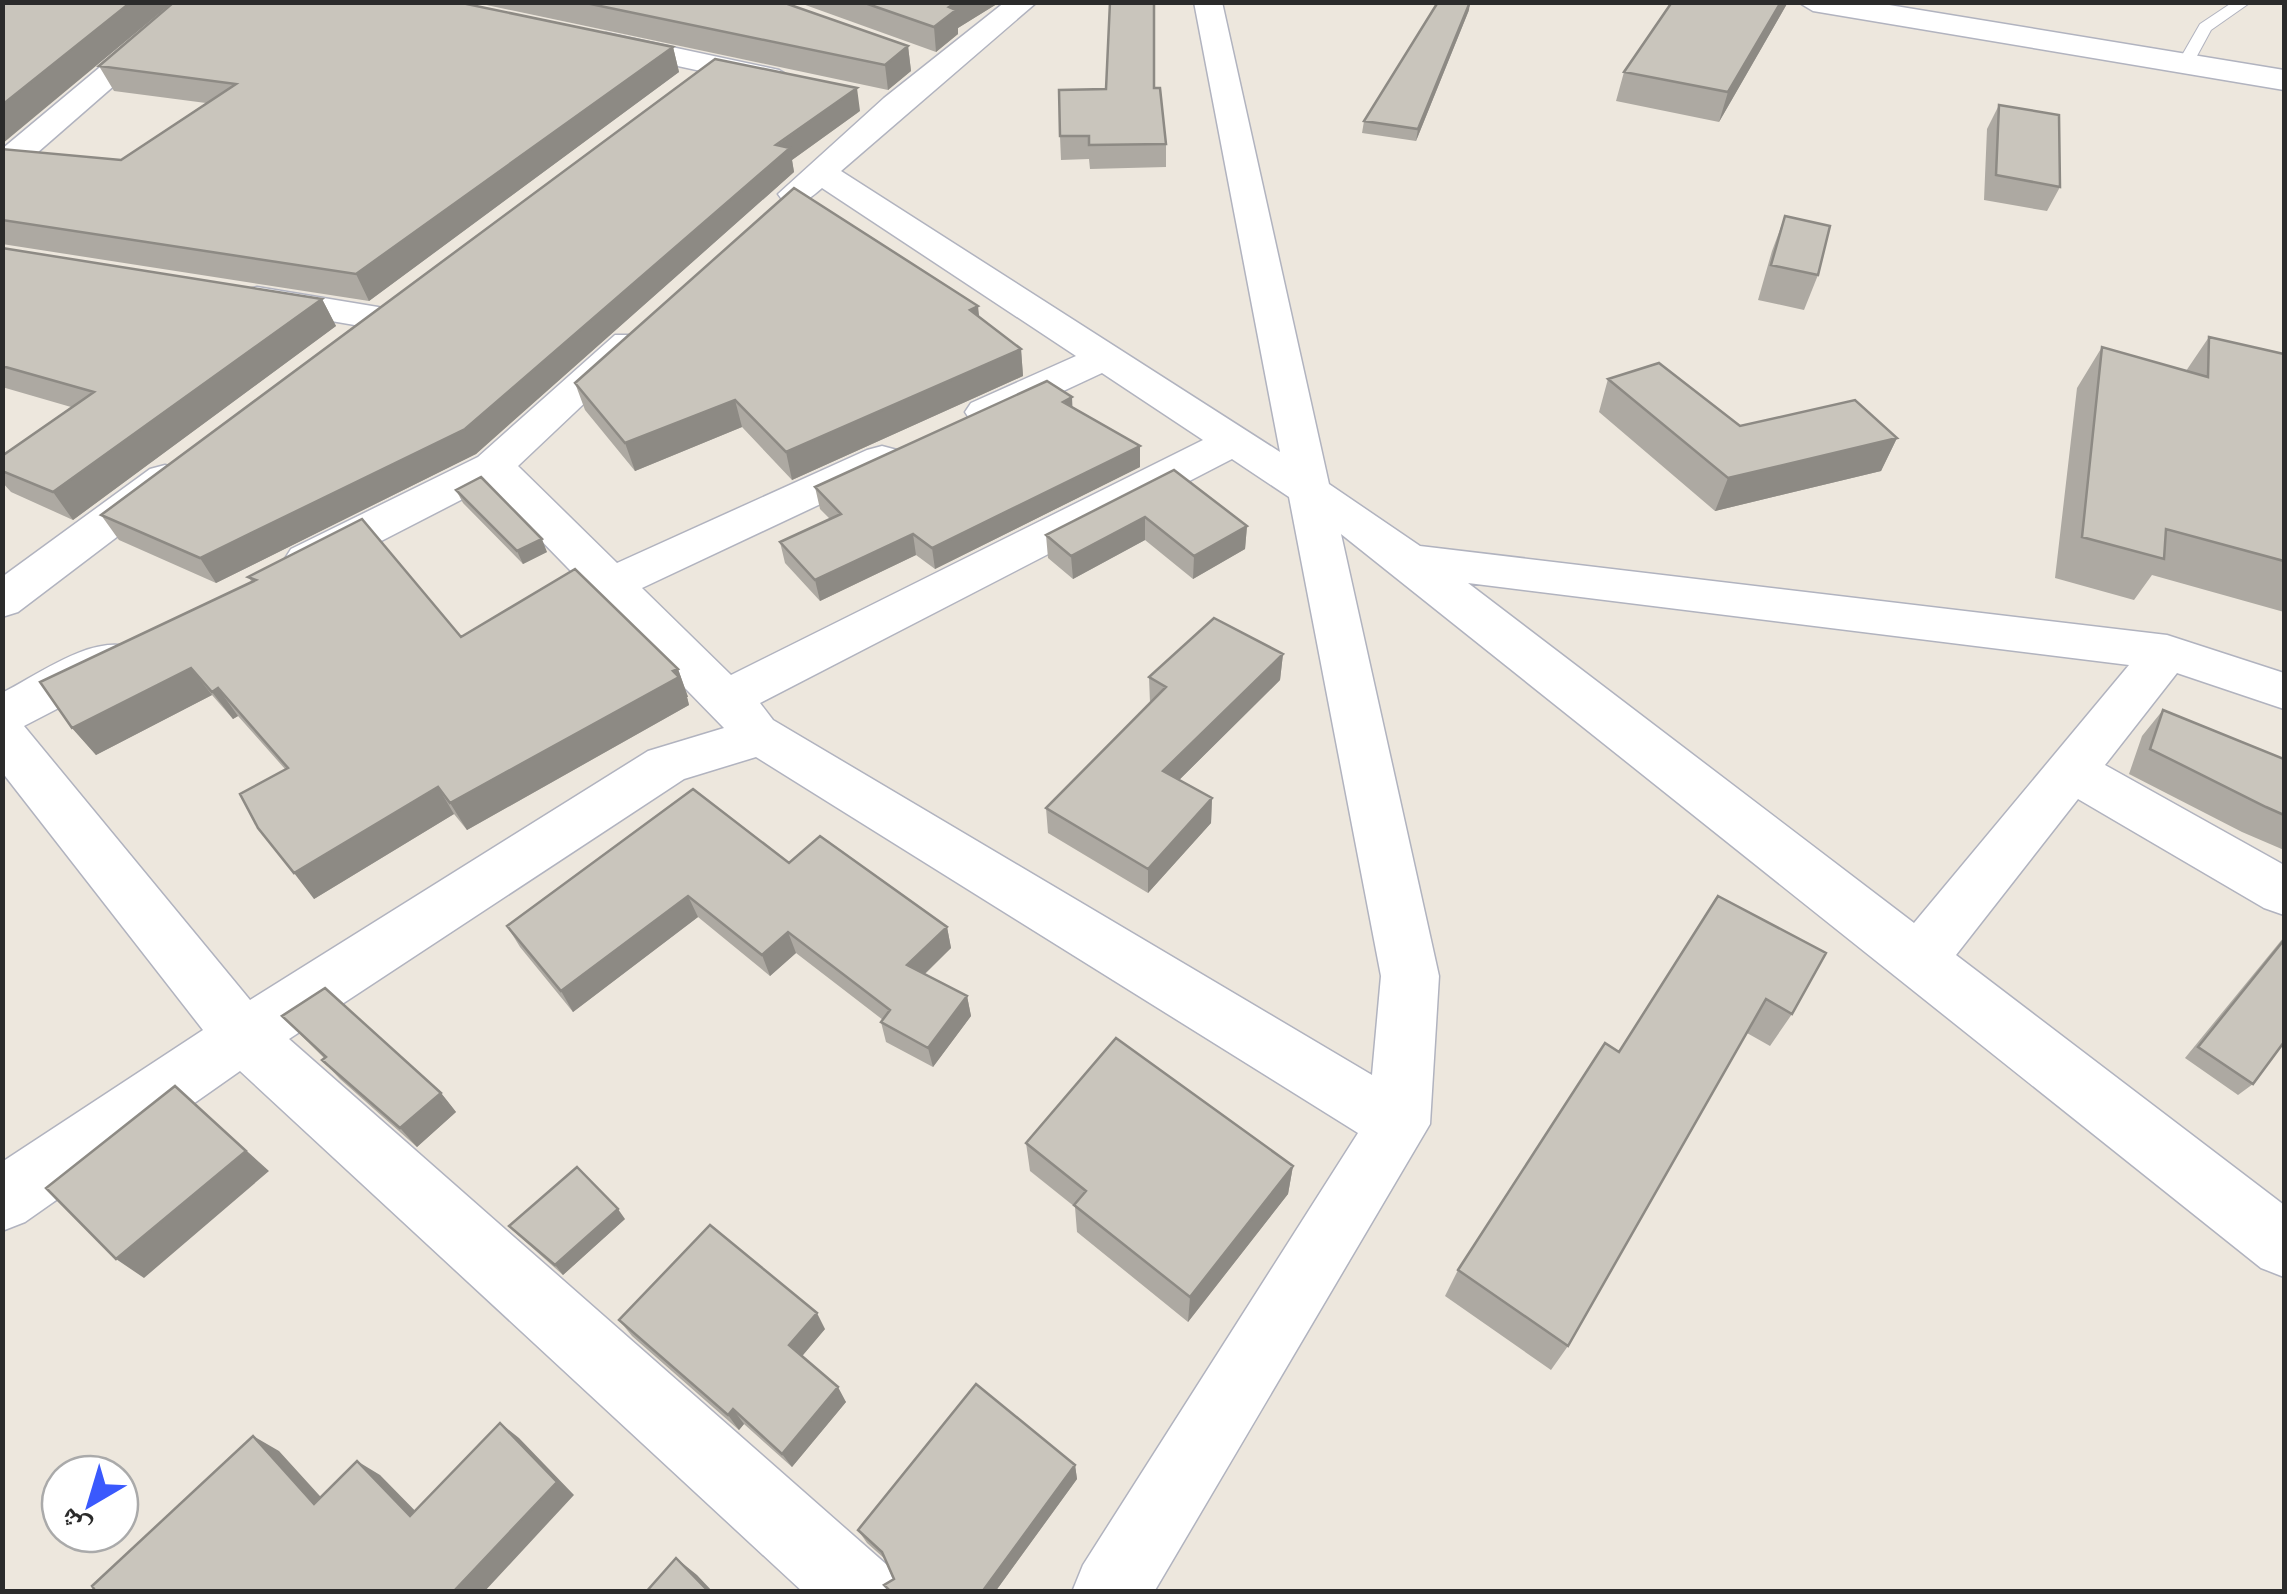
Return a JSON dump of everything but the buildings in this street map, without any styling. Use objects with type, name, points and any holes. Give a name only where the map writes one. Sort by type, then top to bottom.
[{"type":"street","points":[[2,166],[196,2]]},
{"type":"street","points":[[760,226],[820,172],[877,101],[922,62],[1023,2]]},
{"type":"street","points":[[1110,1592],[1399,1124],[1410,976],[1208,2]]},
{"type":"street","points":[[1813,2],[2284,80]]},
{"type":"street","points":[[581,38],[805,85]]},
{"type":"street","points":[[669,99],[715,65]]},
{"type":"street","points":[[820,172],[1306,488],[1406,560],[2284,1245]]},
{"type":"street","points":[[228,294],[394,307],[332,354]]},
{"type":"street","points":[[265,582],[493,466],[656,319]]},
{"type":"street","points":[[611,584],[1101,358]]},
{"type":"street","points":[[2,1200],[243,1036],[666,765],[1234,442]]},
{"type":"street","points":[[2,601],[190,460]]},
{"type":"street","points":[[493,466],[744,718],[1399,1124]]},
{"type":"street","points":[[1406,560],[2167,652],[2284,690]]},
{"type":"street","points":[[2,715],[142,644]]},
{"type":"street","points":[[1919,959],[2167,652]]},
{"type":"street","points":[[2,734],[243,1036],[860,1592]]},
{"type":"street","points":[[2071,770],[2284,892]]},
{"type":"lane","points":[[2185,64],[2206,27],[2244,2]]}]
